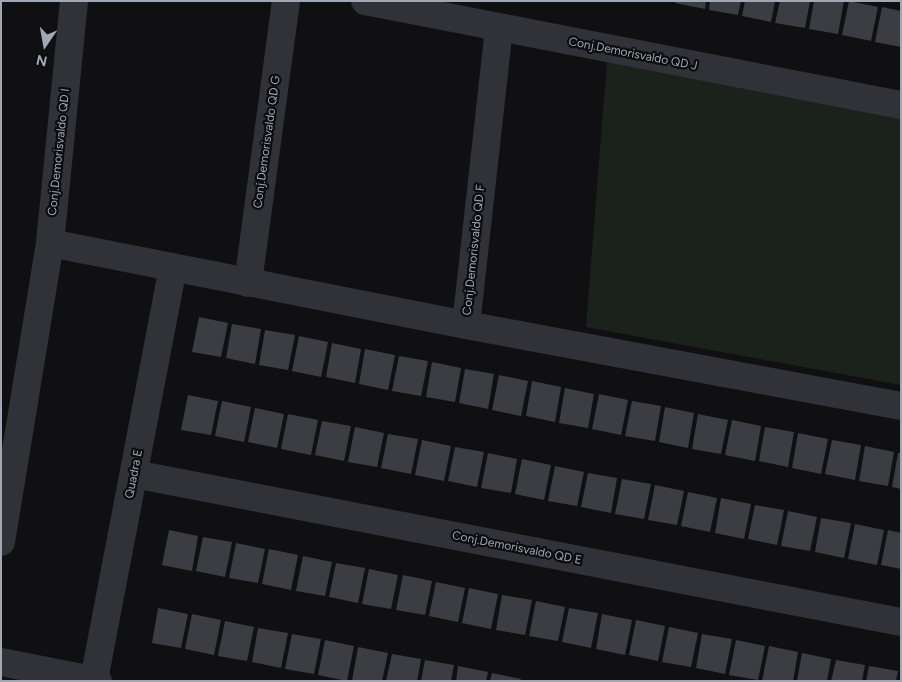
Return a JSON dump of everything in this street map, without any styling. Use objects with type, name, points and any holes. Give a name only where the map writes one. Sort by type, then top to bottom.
[{"type":"street","name":"Conj.Demorisvaldo QD I","points":[[1,542],[50,243],[74,1]]},
{"type":"street","name":"Conj.Demorisvaldo QD G","points":[[248,283],[286,1]]},
{"type":"street","name":"Conj.Demorisvaldo QD J","points":[[365,1],[901,106]]},
{"type":"street","name":"Conj.Demorisvaldo QD F","points":[[50,243],[466,325],[499,28]]},
{"type":"street","name":"Quadra E","points":[[96,680],[173,267]]},
{"type":"street","points":[[466,325],[901,406]]},
{"type":"street","name":"Conj.Demorisvaldo QD E","points":[[134,474],[901,622]]},
{"type":"street","points":[[1,662],[96,680]]},
{"type":"shaded area","points":[[607,61],[901,118],[901,385],[586,327]]},
{"type":"building","points":[[676,1],[706,1],[705,9],[675,3]]},
{"type":"building","points":[[710,1],[741,1],[738,15],[709,10]]},
{"type":"building","points":[[745,1],[775,1],[771,22],[742,16]]},
{"type":"building","points":[[780,1],[810,1],[805,28],[775,23]]},
{"type":"building","points":[[814,1],[844,1],[838,34],[809,29]]},
{"type":"building","points":[[849,1],[878,7],[871,41],[842,35]]},
{"type":"building","points":[[882,7],[901,11],[901,47],[875,42]]},
{"type":"building","points":[[199,317],[228,323],[221,357],[192,352]]},
{"type":"building","points":[[232,324],[261,329],[255,364],[226,358]]},
{"type":"building","points":[[265,330],[295,335],[288,370],[259,365]]},
{"type":"building","points":[[299,336],[328,342],[321,377],[292,371]]},
{"type":"building","points":[[332,343],[361,349],[355,383],[326,377]]},
{"type":"building","points":[[365,349],[395,355],[388,390],[359,384]]},
{"type":"building","points":[[399,356],[428,361],[421,396],[392,391]]},
{"type":"building","points":[[432,362],[461,368],[455,402],[426,397]]},
{"type":"building","points":[[465,369],[494,374],[488,409],[459,403]]},
{"type":"building","points":[[499,375],[528,381],[521,416],[492,410]]},
{"type":"building","points":[[532,381],[561,387],[555,422],[526,416]]},
{"type":"building","points":[[565,388],[594,394],[588,428],[559,423]]},
{"type":"building","points":[[599,394],[628,400],[621,435],[592,429]]},
{"type":"building","points":[[188,395],[218,401],[211,435],[181,430]]},
{"type":"building","points":[[222,401],[251,407],[244,442],[215,436]]},
{"type":"building","points":[[632,401],[661,406],[655,441],[625,436]]},
{"type":"building","points":[[665,407],[694,413],[688,448],[659,442]]},
{"type":"building","points":[[255,408],[284,414],[277,448],[248,442]]},
{"type":"building","points":[[288,414],[318,420],[311,455],[281,449]]},
{"type":"building","points":[[698,414],[728,420],[721,454],[692,449]]},
{"type":"building","points":[[732,420],[761,426],[755,461],[725,455]]},
{"type":"building","points":[[322,421],[351,426],[344,461],[315,455]]},
{"type":"building","points":[[355,427],[384,433],[377,467],[348,462]]},
{"type":"building","points":[[765,427],[794,432],[788,467],[759,461]]},
{"type":"building","points":[[798,433],[828,439],[821,474],[792,468]]},
{"type":"building","points":[[388,434],[418,439],[411,474],[381,468]]},
{"type":"building","points":[[422,440],[451,446],[444,481],[415,475]]},
{"type":"building","points":[[832,440],[861,445],[855,480],[825,474]]},
{"type":"building","points":[[865,446],[894,452],[888,486],[859,481]]},
{"type":"building","points":[[455,447],[484,452],[477,487],[448,481]]},
{"type":"building","points":[[488,453],[517,459],[511,493],[481,488]]},
{"type":"building","points":[[898,453],[901,453],[901,489],[892,487]]},
{"type":"building","points":[[522,459],[551,465],[544,500],[515,494]]},
{"type":"building","points":[[555,466],[584,472],[577,506],[548,501]]},
{"type":"building","points":[[588,473],[617,478],[611,513],[581,507]]},
{"type":"building","points":[[622,479],[651,484],[644,519],[615,514]]},
{"type":"building","points":[[655,485],[684,491],[677,525],[648,520]]},
{"type":"building","points":[[688,492],[717,498],[710,532],[681,526]]},
{"type":"building","points":[[721,498],[751,504],[744,539],[715,533]]},
{"type":"building","points":[[755,505],[784,510],[777,545],[748,539]]},
{"type":"building","points":[[788,511],[817,517],[810,551],[781,546]]},
{"type":"building","points":[[821,518],[851,523],[844,558],[815,552]]},
{"type":"building","points":[[855,524],[884,530],[877,565],[848,559]]},
{"type":"building","points":[[169,530],[198,536],[192,571],[162,565]]},
{"type":"building","points":[[888,530],[901,533],[901,569],[881,565]]},
{"type":"building","points":[[203,537],[232,542],[225,577],[196,571]]},
{"type":"building","points":[[236,543],[265,549],[258,583],[229,578]]},
{"type":"building","points":[[269,549],[298,555],[291,590],[262,584]]},
{"type":"building","points":[[303,556],[332,562],[325,596],[296,591]]},
{"type":"building","points":[[336,563],[365,568],[358,603],[329,597]]},
{"type":"building","points":[[369,569],[398,575],[391,609],[362,604]]},
{"type":"building","points":[[403,575],[432,581],[425,615],[396,610]]},
{"type":"building","points":[[436,582],[465,588],[458,622],[429,616]]},
{"type":"building","points":[[469,588],[498,594],[491,629],[462,623]]},
{"type":"building","points":[[502,595],[532,600],[525,635],[496,630]]},
{"type":"building","points":[[536,601],[565,607],[558,641],[529,636]]},
{"type":"building","points":[[158,608],[188,614],[181,648],[152,643]]},
{"type":"building","points":[[569,608],[598,613],[591,648],[562,642]]},
{"type":"building","points":[[192,614],[221,620],[214,655],[185,649]]},
{"type":"building","points":[[602,614],[632,620],[625,655],[596,649]]},
{"type":"building","points":[[636,620],[665,626],[658,661],[629,655]]},
{"type":"building","points":[[225,621],[254,627],[247,661],[218,656]]},
{"type":"building","points":[[669,627],[698,633],[691,667],[662,662]]},
{"type":"building","points":[[258,628],[288,633],[281,668],[252,662]]},
{"type":"building","points":[[292,634],[321,639],[314,674],[285,669]]},
{"type":"building","points":[[702,634],[732,639],[725,674],[696,668]]},
{"type":"building","points":[[325,640],[354,646],[347,681],[318,675]]},
{"type":"building","points":[[736,640],[765,646],[758,680],[729,675]]},
{"type":"building","points":[[769,646],[798,652],[793,681],[762,681]]},
{"type":"building","points":[[358,647],[388,653],[382,681],[352,681]]},
{"type":"building","points":[[802,653],[831,659],[827,681],[797,681]]},
{"type":"building","points":[[392,654],[421,659],[417,681],[386,681]]},
{"type":"building","points":[[425,660],[454,665],[451,681],[421,681]]},
{"type":"building","points":[[836,660],[865,665],[862,681],[831,681]]},
{"type":"building","points":[[458,666],[488,672],[486,681],[456,681]]},
{"type":"building","points":[[869,666],[898,671],[896,681],[866,681]]},
{"type":"building","points":[[492,673],[521,679],[520,681],[490,681]]}]
